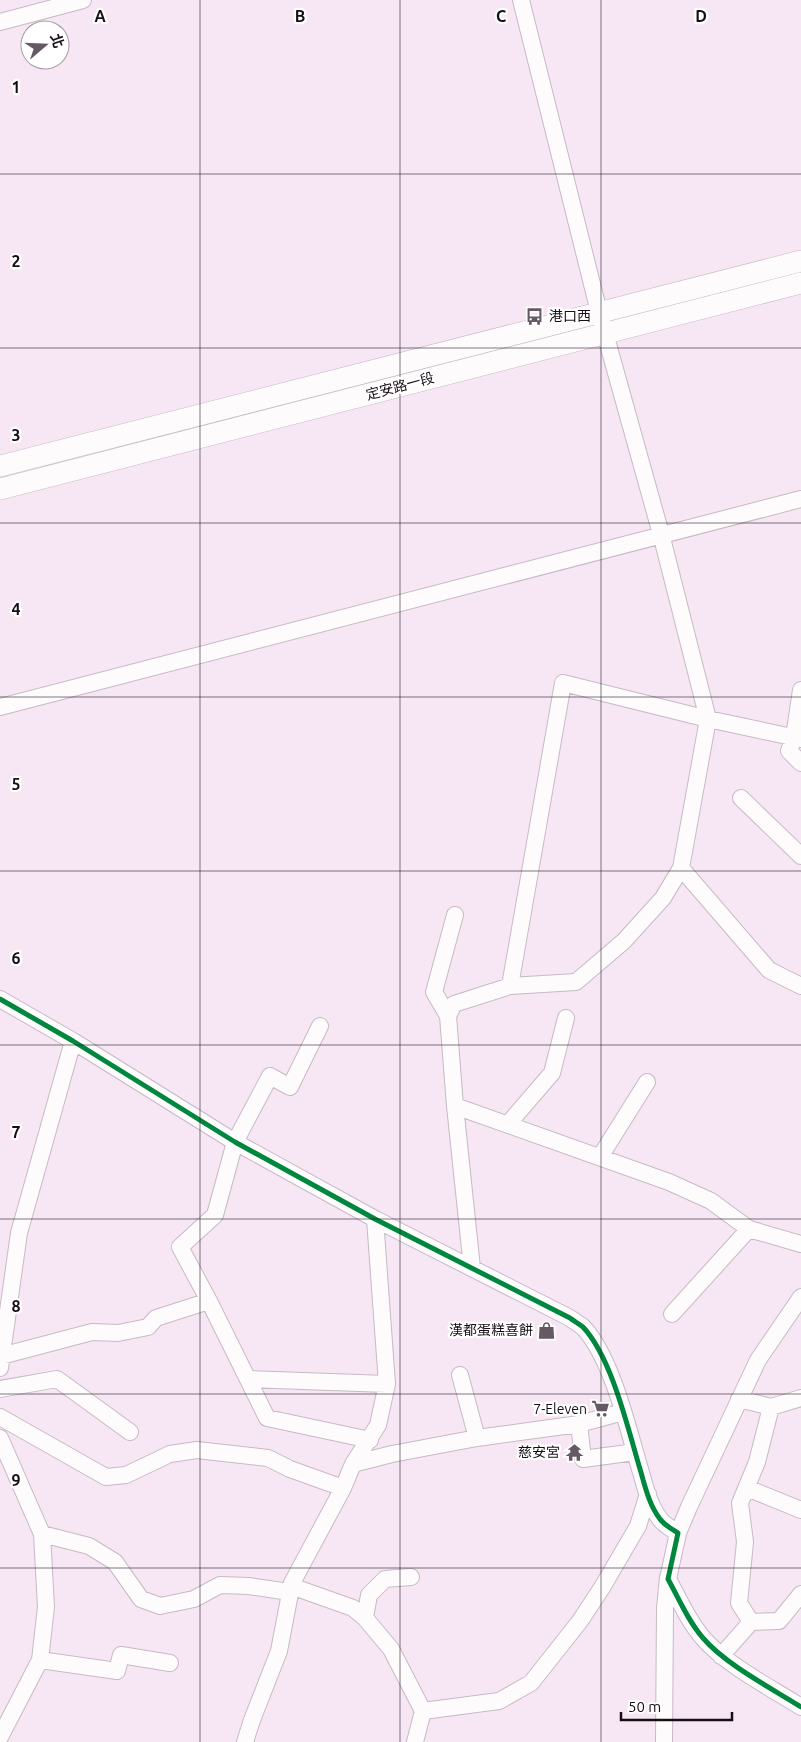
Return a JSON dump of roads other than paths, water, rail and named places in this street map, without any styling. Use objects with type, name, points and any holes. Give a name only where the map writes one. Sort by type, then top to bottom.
[{"type":"main road","name":"定安路一段","points":[[0,466],[801,261]]},
{"type":"main road","name":"定安路一段","points":[[0,489],[801,283]]},
{"type":"street","points":[[0,22],[83,0]]},
{"type":"street","points":[[448,1016],[454,1004],[510,986],[576,982],[624,941],[663,898],[681,868],[708,719],[661,534],[604,333],[521,0]]},
{"type":"street","points":[[0,707],[801,499]]},
{"type":"street","points":[[510,986],[563,683],[708,719],[797,738]]},
{"type":"street","points":[[801,690],[797,738],[789,751],[801,763]]},
{"type":"street","points":[[740,798],[801,856]]},
{"type":"street","points":[[681,868],[769,970],[801,986]]},
{"type":"street","points":[[455,916],[434,992],[448,1016],[455,1106],[472,1268]]},
{"type":"street","points":[[0,999],[73,1041],[235,1142],[375,1220],[570,1318],[582,1326],[597,1348],[608,1370],[648,1494],[660,1520],[678,1533]]},
{"type":"street","points":[[508,1124],[552,1073],[566,1018]]},
{"type":"street","points":[[320,1026],[290,1087],[270,1076],[235,1142],[215,1215],[180,1247],[267,1418],[370,1440]]},
{"type":"street","points":[[73,1041],[19,1233],[2,1332],[1,1362],[92,1332],[118,1333],[148,1327],[156,1318],[209,1301]]},
{"type":"street","points":[[600,1157],[647,1082]]},
{"type":"street","points":[[455,1106],[669,1182],[711,1201],[749,1229],[801,1244]]},
{"type":"street","points":[[245,1742],[279,1651],[290,1589],[354,1464],[378,1425],[387,1384],[375,1220]]},
{"type":"street","points":[[672,1314],[749,1229]]},
{"type":"street","points":[[664,1742],[665,1608],[668,1578],[678,1533],[758,1360],[801,1297]]},
{"type":"street","points":[[460,1375],[476,1438]]},
{"type":"street","points":[[248,1378],[387,1384]]},
{"type":"street","points":[[0,1389],[56,1379],[130,1432]]},
{"type":"street","points":[[739,1399],[771,1407],[801,1398]]},
{"type":"street","points":[[751,1622],[739,1602],[745,1542],[740,1503],[757,1462],[771,1407]]},
{"type":"street","points":[[354,1464],[392,1454],[476,1438],[579,1424],[623,1412]]},
{"type":"street","points":[[0,1417],[106,1477],[126,1475],[170,1454],[196,1450],[268,1458],[290,1469],[343,1488]]},
{"type":"street","points":[[579,1424],[583,1459],[635,1452]]},
{"type":"street","points":[[0,1438],[42,1534],[46,1606],[40,1660],[5,1714],[0,1737]]},
{"type":"street","points":[[747,1488],[801,1510]]},
{"type":"street","points":[[422,1711],[500,1701],[531,1683],[580,1621],[603,1586],[638,1526],[648,1494]]},
{"type":"street","points":[[42,1534],[89,1546],[98,1551],[115,1562],[141,1599],[160,1606],[194,1599],[220,1585],[290,1589],[353,1608],[365,1618],[391,1649],[422,1711],[415,1742]]},
{"type":"street","points":[[365,1618],[369,1595],[385,1579],[411,1577]]},
{"type":"street","points":[[668,1578],[692,1623],[703,1639],[722,1656],[801,1707]]},
{"type":"street","points":[[722,1656],[751,1622],[779,1621],[801,1594]]},
{"type":"street","points":[[40,1660],[117,1671],[121,1655],[170,1663]]},
{"type":"place","name":"港口西","points":[[535,316]]},
{"type":"place","name":"漢都蛋糕喜餅","points":[[547,1330]]},
{"type":"place","name":"7-Eleven","points":[[601,1409]]},
{"type":"place","name":"慈安宮","points":[[574,1452]]}]
